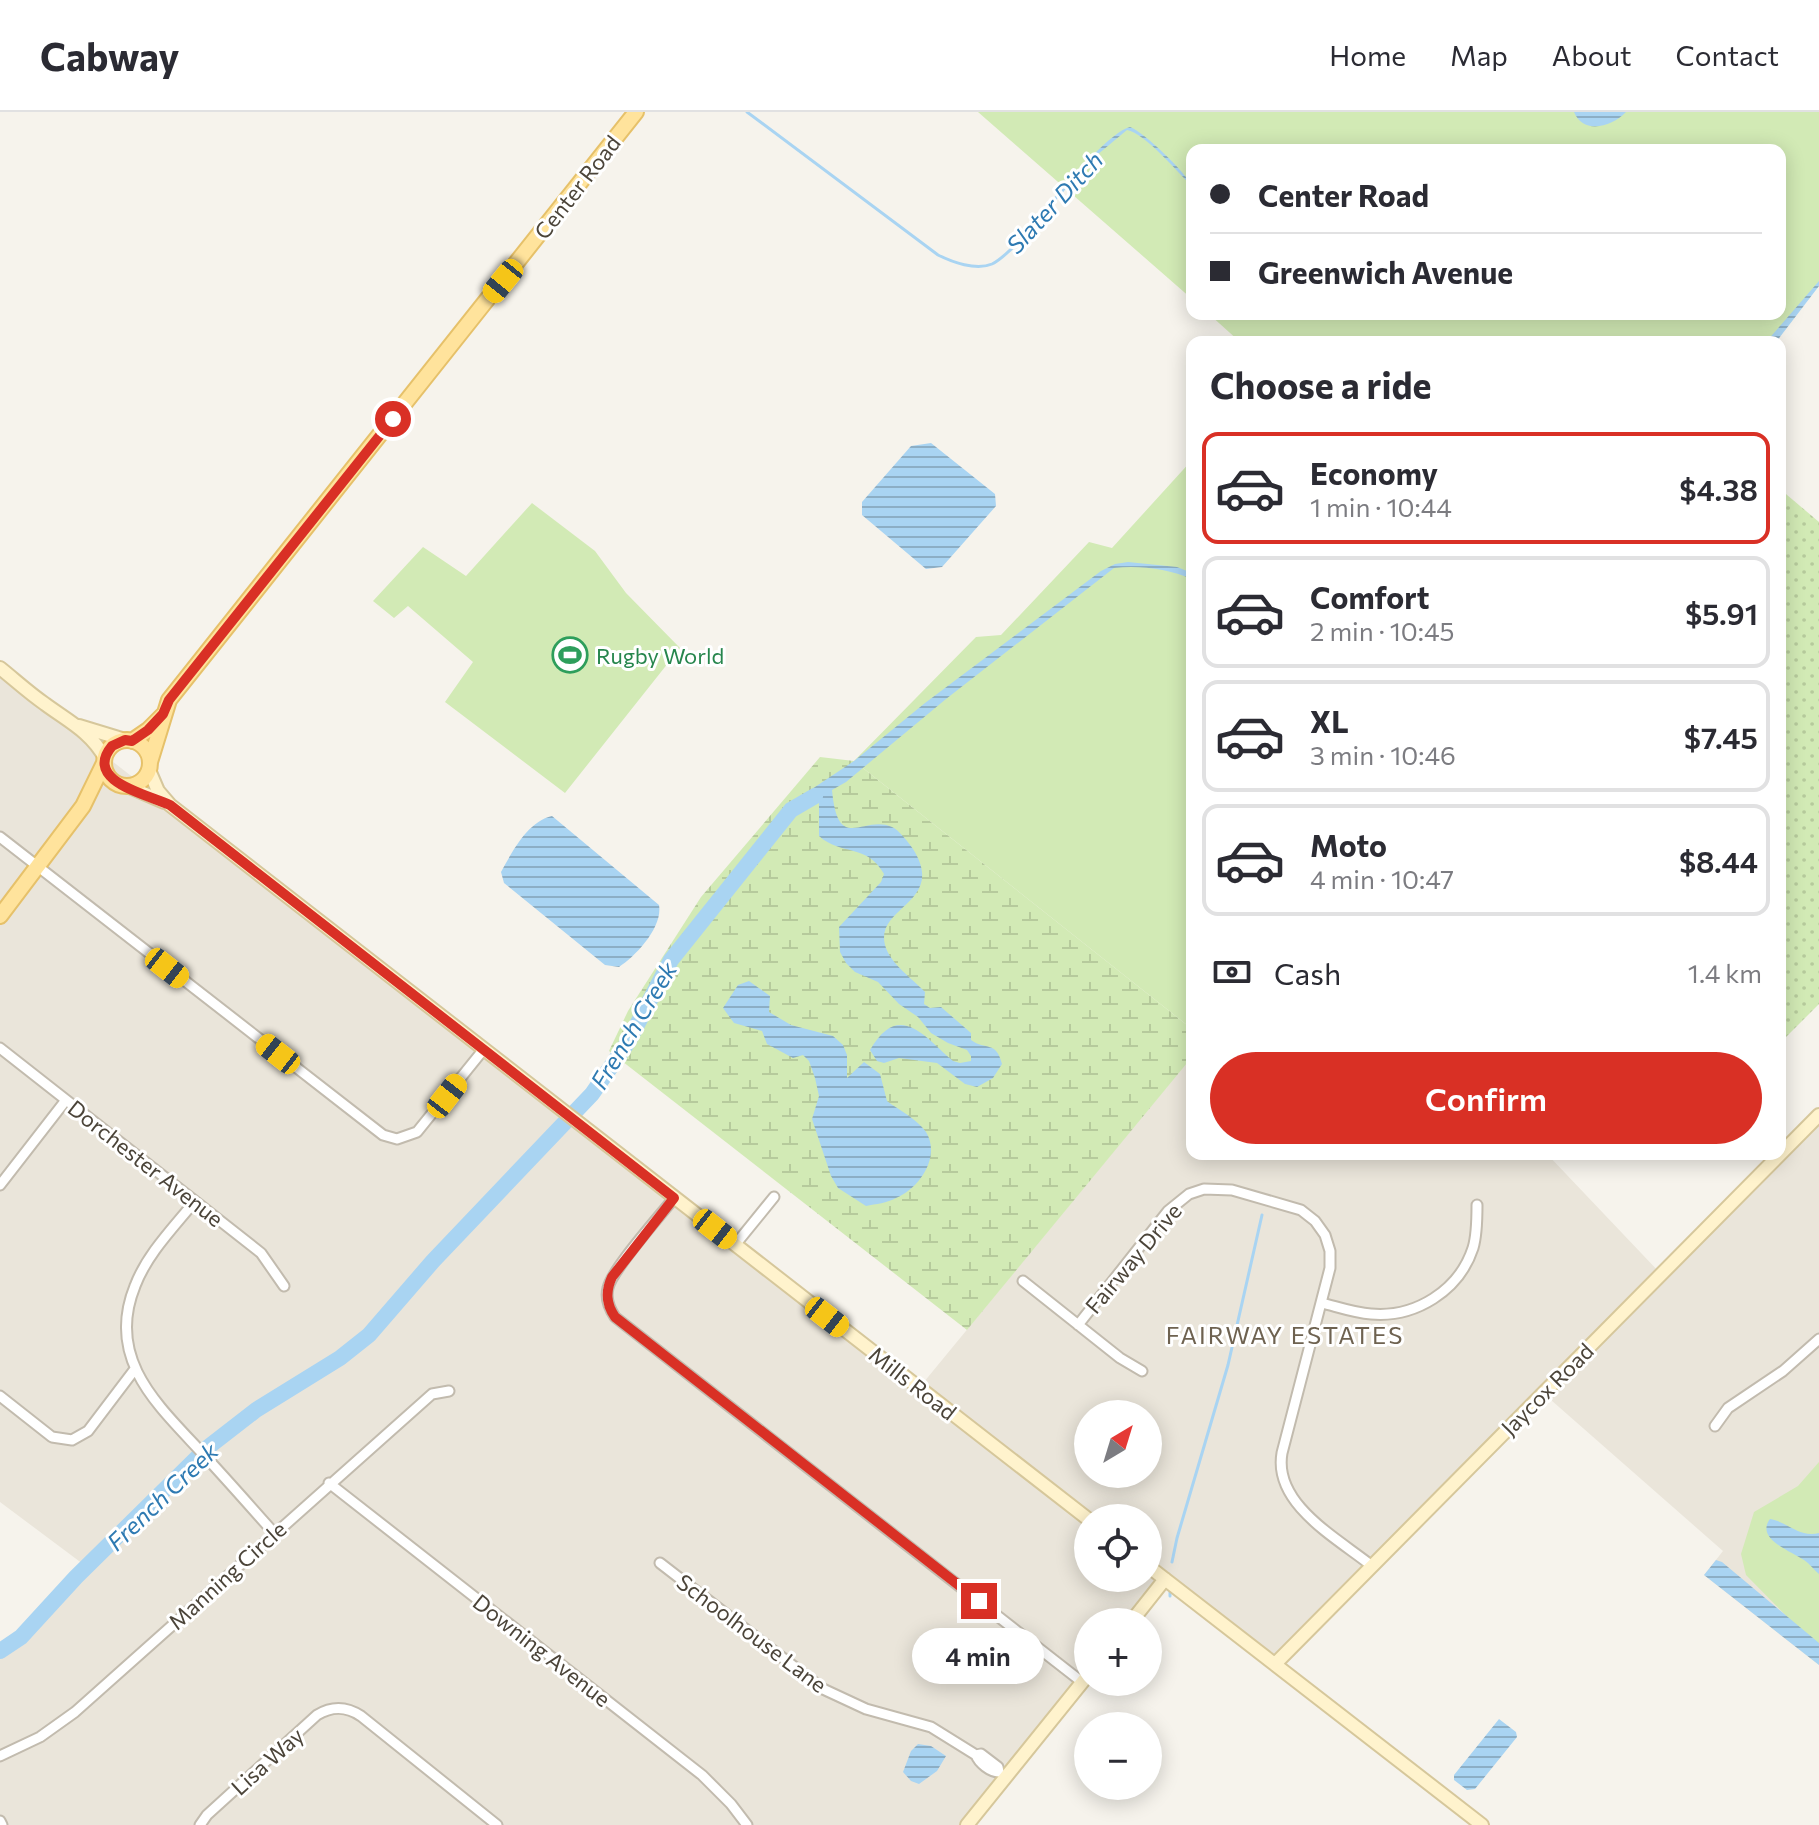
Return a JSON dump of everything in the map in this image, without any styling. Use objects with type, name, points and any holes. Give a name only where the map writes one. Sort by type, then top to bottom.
[{"type":"main road","name":"Center Road","points":[[150,766],[169,700],[636,112]]},
{"type":"main road","name":"Center Road","points":[[128,741],[148,730],[163,714]]},
{"type":"main road","points":[[0,916],[83,806],[112,746],[128,741],[145,748],[150,766],[141,781],[104,790],[83,806]]},
{"type":"main road","points":[[105,760],[109,777],[123,785]]},
{"type":"street","points":[[0,668],[46,705],[79,726],[96,743],[105,760]]},
{"type":"street","points":[[79,726],[128,741]]},
{"type":"street","name":"Mills Road","points":[[150,766],[158,791],[170,805],[1074,1508]]},
{"type":"street","name":"Mills Road","points":[[123,785],[170,805]]},
{"type":"street","points":[[0,837],[383,1135],[397,1139],[417,1132],[484,1049]]},
{"type":"street","name":"Dorchester Avenue","points":[[0,1048],[261,1253],[284,1286]]},
{"type":"street","points":[[0,1185],[66,1100]]},
{"type":"street","name":"Jaycox Road","points":[[1786,1148],[1819,1115]]},
{"type":"street","name":"Jaycox Road","points":[[1275,1664],[1774,1160]]},
{"type":"street","name":"Fairway Drive","points":[[1078,1325],[1174,1205],[1196,1191],[1214,1188],[1232,1190],[1295,1207],[1315,1221],[1325,1235],[1330,1251],[1329,1276],[1282,1453],[1282,1476],[1287,1492],[1299,1507],[1372,1566]]},
{"type":"street","points":[[735,1245],[774,1197]]},
{"type":"street","points":[[674,1198],[608,1285],[607,1302],[615,1317],[1074,1670]]},
{"type":"street","points":[[195,1201],[145,1266],[132,1293],[126,1328],[135,1369],[149,1395],[274,1533]]},
{"type":"street","points":[[1322,1303],[1366,1314],[1388,1314],[1414,1309],[1437,1297],[1459,1276],[1470,1257],[1476,1234],[1477,1205]]},
{"type":"street","points":[[1023,1281],[1120,1358],[1142,1371]]},
{"type":"street","points":[[1715,1426],[1728,1408],[1783,1371],[1819,1339]]},
{"type":"street","points":[[0,1396],[52,1437],[72,1440],[88,1431],[135,1369]]},
{"type":"street","name":"Manning Circle","points":[[0,1756],[40,1737],[75,1712],[432,1394],[449,1391]]},
{"type":"street","name":"Downing Avenue","points":[[329,1483],[702,1775],[747,1825]]},
{"type":"street","name":"Schoolhouse Lane","points":[[660,1563],[831,1693],[866,1709],[931,1727],[976,1755],[993,1772],[1002,1775]]},
{"type":"street","points":[[1162,1577],[1482,1825]]},
{"type":"street","points":[[1142,1608],[1165,1579]]},
{"type":"street","points":[[967,1825],[1002,1775],[1074,1691]]},
{"type":"street","name":"Lisa Way","points":[[200,1825],[207,1815],[317,1715],[340,1708],[361,1716],[497,1825]]},
{"type":"shaded area","points":[[0,674],[919,1388],[1186,1063],[1186,1160],[1553,1160],[1661,1274],[1774,1160],[1786,1160],[1786,1148],[1819,1115],[1819,1665],[1704,1575],[1723,1551],[1543,1393],[1275,1664],[1162,1577],[1162,1504],[1074,1504],[1074,1592],[1146,1592],[1133,1608],[1074,1608],[1074,1682],[967,1825],[0,1825],[0,1651],[21,1636],[87,1567],[0,1502]]},
{"type":"green space","points":[[978,112],[1819,112],[1819,285],[1777,336],[1233,336],[1216,320],[1786,320],[1786,144],[1186,144],[1186,294]]},
{"type":"green space","points":[[1186,467],[1186,1024],[854,761],[976,637],[1001,635],[1089,542],[1112,548]]},
{"type":"green space","points":[[1786,494],[1819,522],[1819,1004],[1786,1037]]},
{"type":"green space","name":"Rugby World","points":[[532,503],[595,551],[626,593],[680,648],[565,793],[445,702],[473,662],[408,606],[394,618],[373,601],[423,547],[466,576]]},
{"type":"green space","points":[[820,757],[854,761],[1186,1024],[1186,1064],[967,1330],[609,1051],[628,1011],[701,897]]},
{"type":"green space","points":[[1819,1462],[1819,1649],[1746,1575],[1741,1554],[1754,1512],[1798,1486]]},
{"type":"water","points":[[1574,112],[1626,112],[1606,125],[1591,126],[1584,124]]},
{"type":"water","points":[[1130,127],[1144,136],[1182,172],[1186,180],[1143,138],[1127,130],[1085,165],[1060,196],[1058,194],[1082,167],[1122,130]]},
{"type":"water","points":[[1819,281],[1819,286],[1781,336],[1771,336]]},
{"type":"water","points":[[931,443],[995,494],[996,506],[942,567],[926,569],[862,515],[862,502],[911,446]]},
{"type":"water","points":[[1128,562],[1177,567],[1186,571],[1186,577],[1154,569],[1114,568],[832,790],[835,810],[846,827],[881,824],[892,827],[911,846],[921,867],[922,881],[916,893],[890,921],[885,932],[885,945],[892,959],[925,992],[924,1004],[930,1008],[941,1007],[971,1033],[971,1040],[994,1049],[1002,1064],[993,1078],[977,1087],[965,1084],[937,1063],[899,1058],[884,1063],[877,1061],[870,1050],[881,1035],[891,1027],[901,1025],[922,1033],[953,1061],[971,1061],[971,1056],[967,1050],[931,1033],[918,1017],[899,1004],[878,982],[855,972],[846,963],[840,952],[839,927],[881,882],[884,874],[870,858],[836,846],[819,836],[819,799],[798,810],[794,801],[854,761],[925,703],[1101,571]]},
{"type":"water","points":[[552,816],[659,905],[653,931],[633,956],[619,967],[605,965],[504,883],[501,872],[522,838],[535,824]]},
{"type":"water","points":[[749,981],[770,996],[769,1012],[791,1025],[833,1036],[843,1045],[847,1055],[847,1078],[864,1062],[880,1074],[887,1101],[922,1127],[930,1141],[926,1170],[913,1187],[889,1201],[866,1206],[838,1188],[812,1119],[819,1096],[809,1061],[803,1055],[793,1058],[767,1044],[762,1031],[734,1023],[723,1008],[738,985]]},
{"type":"water","points":[[1770,1519],[1799,1532],[1819,1533],[1819,1574],[1806,1562],[1776,1544],[1767,1533]]},
{"type":"water","points":[[1716,1560],[1819,1643],[1819,1665],[1704,1575]]},
{"type":"water","points":[[1499,1719],[1516,1732],[1517,1737],[1475,1789],[1467,1790],[1454,1780],[1454,1775]]},
{"type":"water","points":[[918,1744],[931,1746],[946,1756],[937,1771],[919,1784],[903,1772],[911,1751]]},
{"type":"waterway","name":"Slater Ditch","points":[[747,112],[938,255],[964,265],[986,266],[1000,259],[1061,192]]},
{"type":"waterway","name":"French Creek","points":[[0,1651],[21,1637],[76,1577],[207,1448],[256,1410],[340,1358],[369,1335],[433,1261],[592,1094],[628,1042],[671,960],[791,810],[815,796]]},
{"type":"waterway","points":[[1172,1562],[1228,1365],[1262,1215]]},
{"type":"place","name":"Rugby World","points":[[570,655]]},
{"type":"district","name":"FAIRWAY ESTATES","points":[[1285,1334]]},
{"type":"route","points":[[393,419],[169,700],[163,714],[137,738],[112,746],[105,758],[106,771],[114,781],[170,805],[674,1198],[608,1285],[607,1302],[615,1317],[979,1601]]}]
